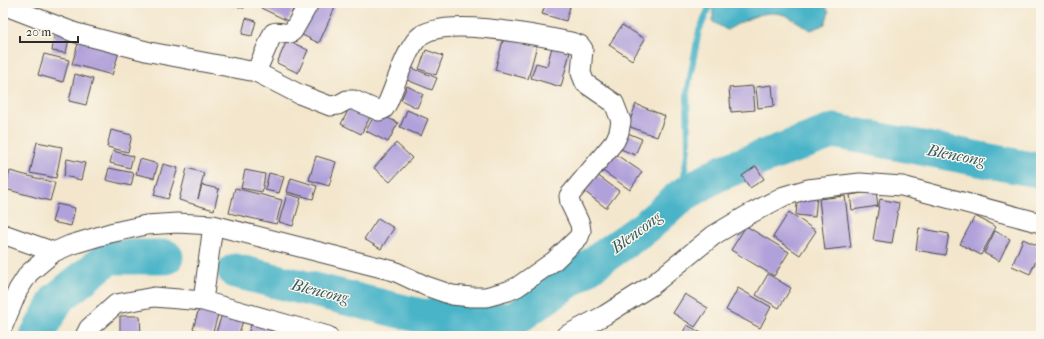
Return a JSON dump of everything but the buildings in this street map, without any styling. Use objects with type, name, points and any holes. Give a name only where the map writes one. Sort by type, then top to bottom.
[{"type":"street","points":[[256,72],[273,33],[276,31],[291,34],[309,3]]},
{"type":"street","points":[[3,5],[76,33],[150,52],[256,72],[299,94],[330,106],[338,105],[347,100],[354,100],[379,111],[384,109],[388,102],[411,47],[419,37],[429,31],[445,28],[512,31],[571,42],[580,45],[582,49],[583,54],[581,73],[585,83],[614,103],[621,121],[614,141],[569,196],[570,203],[580,224],[581,231],[579,237],[554,261],[517,287],[503,293],[486,297],[452,295],[426,286],[394,271],[212,233],[177,223],[146,225],[103,235],[70,245],[54,252],[29,273],[18,290],[3,326]]},
{"type":"street","points":[[565,336],[605,315],[651,286],[714,235],[784,196],[808,189],[860,183],[902,186],[1041,223]]},
{"type":"street","points":[[203,296],[212,233]]},
{"type":"street","points":[[3,234],[54,252]]},
{"type":"street","points":[[85,336],[89,328],[116,304],[154,297],[203,296],[282,330],[328,336]]},
{"type":"water","points":[[715,3],[823,3],[829,12],[825,24],[811,30],[789,17],[773,13],[757,16],[741,22],[727,30],[713,22],[713,7]]},
{"type":"waterway","points":[[681,196],[688,148],[687,93],[699,31],[711,3]]},
{"type":"waterway","name":"Blencong","points":[[235,271],[421,316],[513,320],[647,226],[681,196],[720,173],[834,131],[1041,171]]},
{"type":"waterway","name":"Blencong","points":[[37,336],[57,299],[109,257],[166,257]]}]
